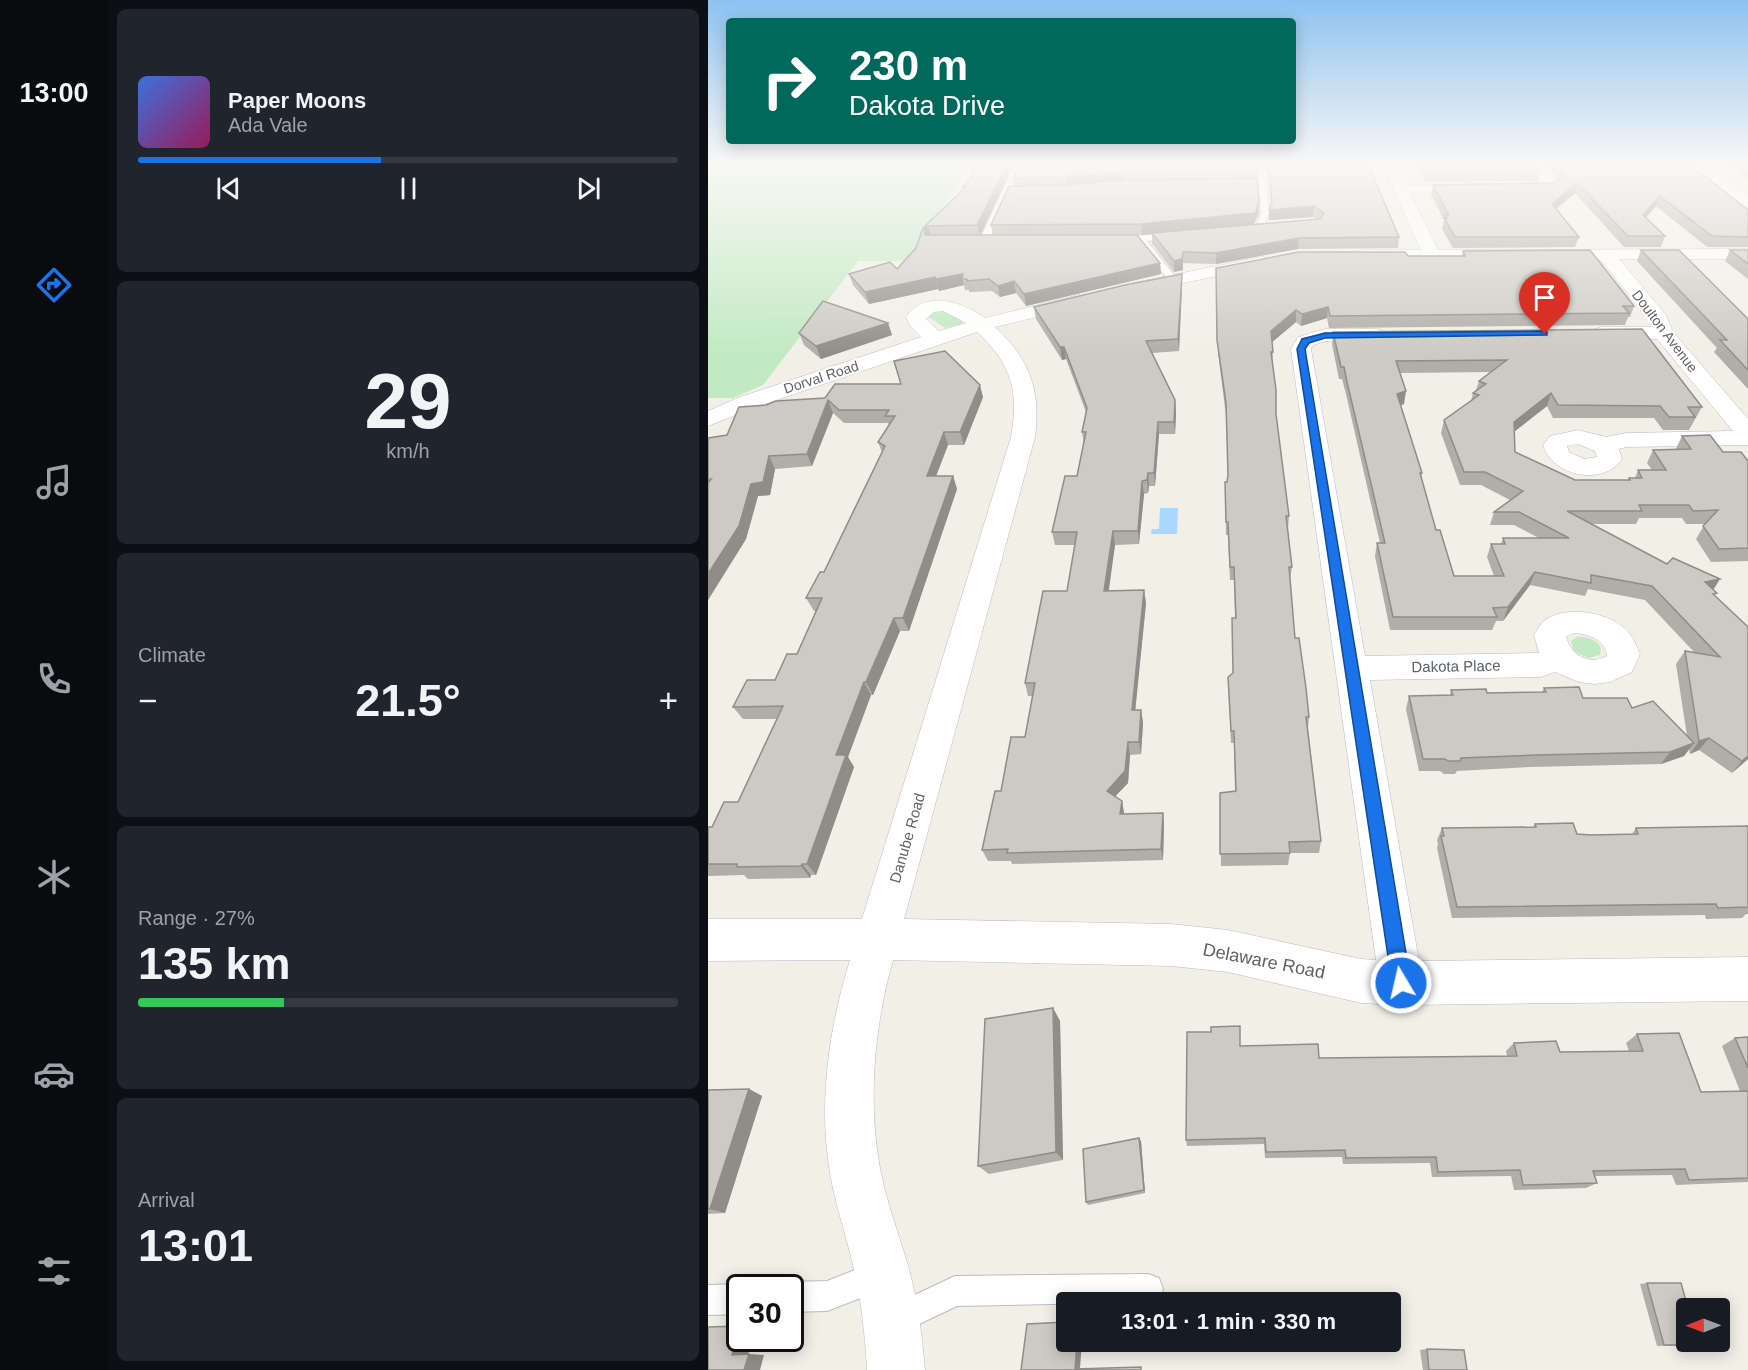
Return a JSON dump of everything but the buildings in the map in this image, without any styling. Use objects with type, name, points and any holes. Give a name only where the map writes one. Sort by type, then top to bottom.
[{"type":"street","points":[[1420,228],[1432,255]]},
{"type":"street","points":[[1350,255],[1748,254]]},
{"type":"street","name":"Doulton Avenue","points":[[1606,255],[1659,319],[1663,333],[1748,436]]},
{"type":"street","points":[[1115,292],[1275,259]]},
{"type":"street","name":"Dorval Road","points":[[708,419],[748,402],[935,339],[1093,297]]},
{"type":"street","points":[[935,339],[917,322],[916,317],[927,308],[940,306],[957,308],[981,325]]},
{"type":"street","name":"Danube Road","points":[[896,1370],[892,1322],[853,1160],[850,1115],[853,1052],[861,995],[1023,437],[1026,399],[1022,378],[1013,361],[981,325]]},
{"type":"street","points":[[1580,333],[1663,333]]},
{"type":"street","points":[[1401,983],[1301,349],[1305,341],[1317,336],[1404,334]]},
{"type":"street","points":[[1602,445],[1626,440],[1748,436]]},
{"type":"street","name":"Dakota Place","points":[[1351,668],[1540,664],[1560,659]]},
{"type":"street","name":"Delaware Road","points":[[708,940],[878,939],[1192,947],[1238,953],[1361,981],[1401,983],[1748,979]]},
{"type":"lane","points":[[986,228],[979,241],[1006,241]]},
{"type":"lane","points":[[1230,231],[1267,228]]},
{"type":"lane","points":[[1108,240],[1142,240],[1186,235]]},
{"type":"lane","points":[[1142,240],[1173,280]]},
{"type":"lane","points":[[804,1297],[827,1296],[882,1274]]},
{"type":"lane","points":[[892,1322],[955,1292],[1148,1289]]},
{"type":"lane","points":[[708,1300],[726,1299]]},
{"type":"green space","points":[[708,228],[929,228],[907,261],[858,261],[763,385],[733,398],[708,398]]},
{"type":"green space","points":[[944,309],[962,320],[962,324],[945,328],[927,316]]},
{"type":"green space","points":[[1577,637],[1597,642],[1601,648],[1600,655],[1588,658],[1574,651],[1571,641]]},
{"type":"water","points":[[1160,508],[1178,508],[1177,534],[1151,534],[1152,529],[1159,529]]},
{"type":"route","points":[[1401,983],[1301,349],[1305,341],[1317,336],[1545,334]]}]
